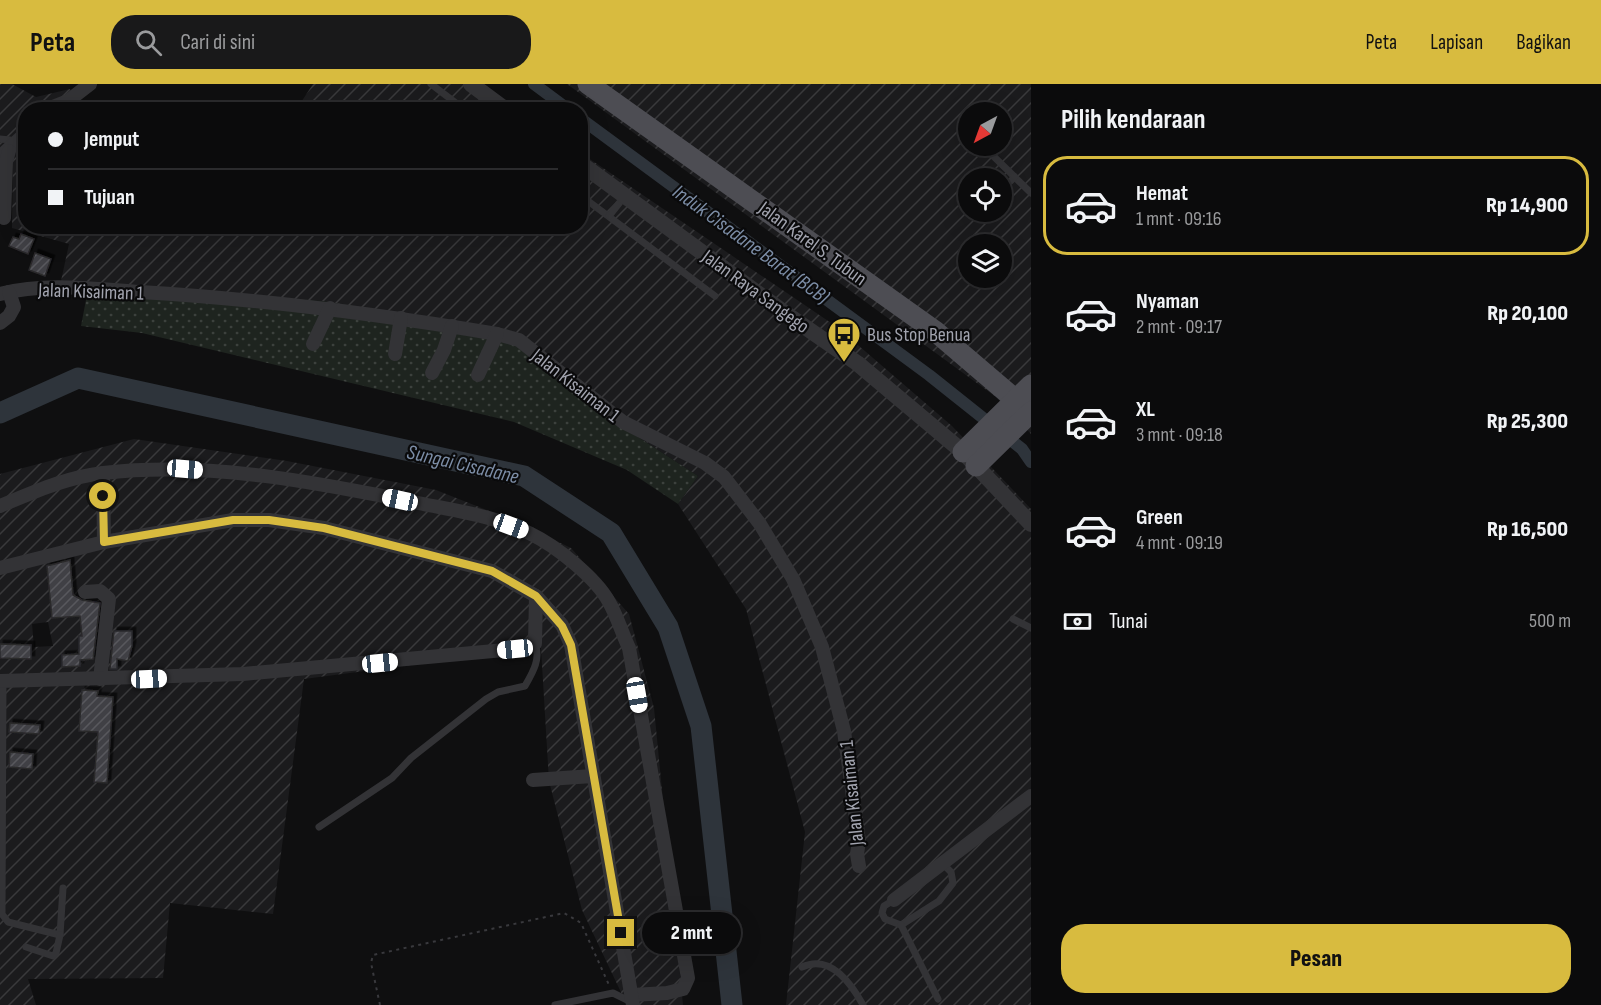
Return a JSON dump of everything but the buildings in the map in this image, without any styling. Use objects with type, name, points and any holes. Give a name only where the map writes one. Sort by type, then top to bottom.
[{"type":"main road","name":"Jalan Karel S. Tubun","points":[[588,84],[926,325],[1023,406]]},
{"type":"main road","points":[[973,455],[1023,406]]},
{"type":"street","points":[[65,102],[90,84]]},
{"type":"street","points":[[471,84],[495,102]]},
{"type":"street","points":[[4,218],[8,150]]},
{"type":"street","name":"Jalan Raya Sangego","points":[[588,169],[857,363],[973,455],[1031,524]]},
{"type":"street","name":"Jalan Kisaiman 1","points":[[4,293],[33,288],[82,288],[218,296],[330,308],[497,334],[519,340],[624,422],[705,464],[724,477],[760,524],[793,579],[822,647],[844,731],[859,841],[857,854],[859,866]]},
{"type":"street","points":[[0,323],[9,316],[14,307],[4,293]]},
{"type":"street","points":[[313,344],[330,308]]},
{"type":"street","points":[[395,354],[401,318]]},
{"type":"street","points":[[432,373],[444,350],[452,326]]},
{"type":"street","points":[[478,375],[497,334]]},
{"type":"street","points":[[0,506],[63,481],[103,473],[185,469],[310,481],[491,518],[532,534],[556,550],[594,583],[608,601],[629,648],[688,978],[683,989],[668,999],[633,1001],[571,645],[562,626],[536,596],[492,571],[324,528],[269,520],[233,520],[104,542],[0,568]]},
{"type":"street","points":[[103,473],[104,542]]},
{"type":"street","points":[[85,592],[100,591],[109,599],[100,679]]},
{"type":"street","points":[[2,681],[243,674],[358,666],[515,649],[536,643],[536,596]]},
{"type":"street","points":[[533,780],[593,776]]},
{"type":"street","points":[[894,900],[1031,796]]},
{"type":"lane","points":[[431,84],[455,102]]},
{"type":"lane","points":[[0,139],[10,140],[8,150]]},
{"type":"lane","points":[[993,156],[1031,193]]},
{"type":"lane","points":[[1012,180],[1015,177]]},
{"type":"lane","points":[[609,216],[625,196]]},
{"type":"lane","points":[[588,201],[715,297]]},
{"type":"lane","points":[[1013,620],[1031,628]]},
{"type":"lane","points":[[319,827],[392,778],[411,758],[486,699],[498,692],[525,686],[536,662],[538,652],[536,643]]},
{"type":"lane","points":[[2,681],[2,914],[8,922],[60,935]]},
{"type":"lane","points":[[901,925],[939,901],[953,883],[951,872],[942,862]]},
{"type":"lane","points":[[26,946],[53,956],[56,953],[60,935],[63,888]]},
{"type":"lane","points":[[894,900],[884,906],[882,913],[885,919],[901,925],[938,999]]},
{"type":"lane","points":[[802,967],[817,964],[836,971],[853,987],[863,1005]]},
{"type":"lane","points":[[555,1005],[613,993],[633,1001]]},
{"type":"path","points":[[380,1005],[370,963],[374,955],[564,913],[581,923],[613,993]]},
{"type":"shaded area","points":[[0,84],[12,84],[36,97],[70,89],[75,102],[18,102],[18,230],[12,228],[13,154],[0,160]]},
{"type":"shaded area","points":[[313,84],[479,84],[506,102],[301,102]]},
{"type":"shaded area","points":[[567,84],[1031,84],[1031,434],[996,397]]},
{"type":"shaded area","points":[[588,158],[837,327],[952,426],[1031,509],[1031,1005],[786,1005],[805,832],[746,609],[678,504],[698,476],[621,426],[322,301],[61,281],[69,244],[33,234],[588,234]]},
{"type":"shaded area","points":[[89,284],[322,301],[508,330],[621,426],[698,476],[678,504],[627,470],[514,422],[142,333],[81,326]]},
{"type":"shaded area","points":[[134,439],[287,461],[436,490],[517,522],[571,548],[629,614],[654,708],[683,1005],[627,1005],[582,910],[549,781],[541,648],[304,679],[273,914],[170,903],[163,978],[28,979],[36,1005],[0,1005],[0,474]],"holes":[[[48,622],[53,646],[34,647],[32,624]]]},
{"type":"waterway","name":"Induk Cisadane Barat (BCB)","points":[[534,84],[558,102]]},
{"type":"waterway","name":"Induk Cisadane Barat (BCB)","points":[[588,124],[929,375],[1022,449],[1031,462]]},
{"type":"waterway","name":"Sungai Cisadane","points":[[0,413],[78,378],[524,476],[611,533],[668,627],[701,726],[732,1005]]},
{"type":"place","name":"Bus Stop Benua","points":[[844,363]]},
{"type":"route","points":[[103,496],[104,542],[233,520],[269,520],[324,528],[492,571],[536,596],[562,626],[571,645],[621,933]]}]
